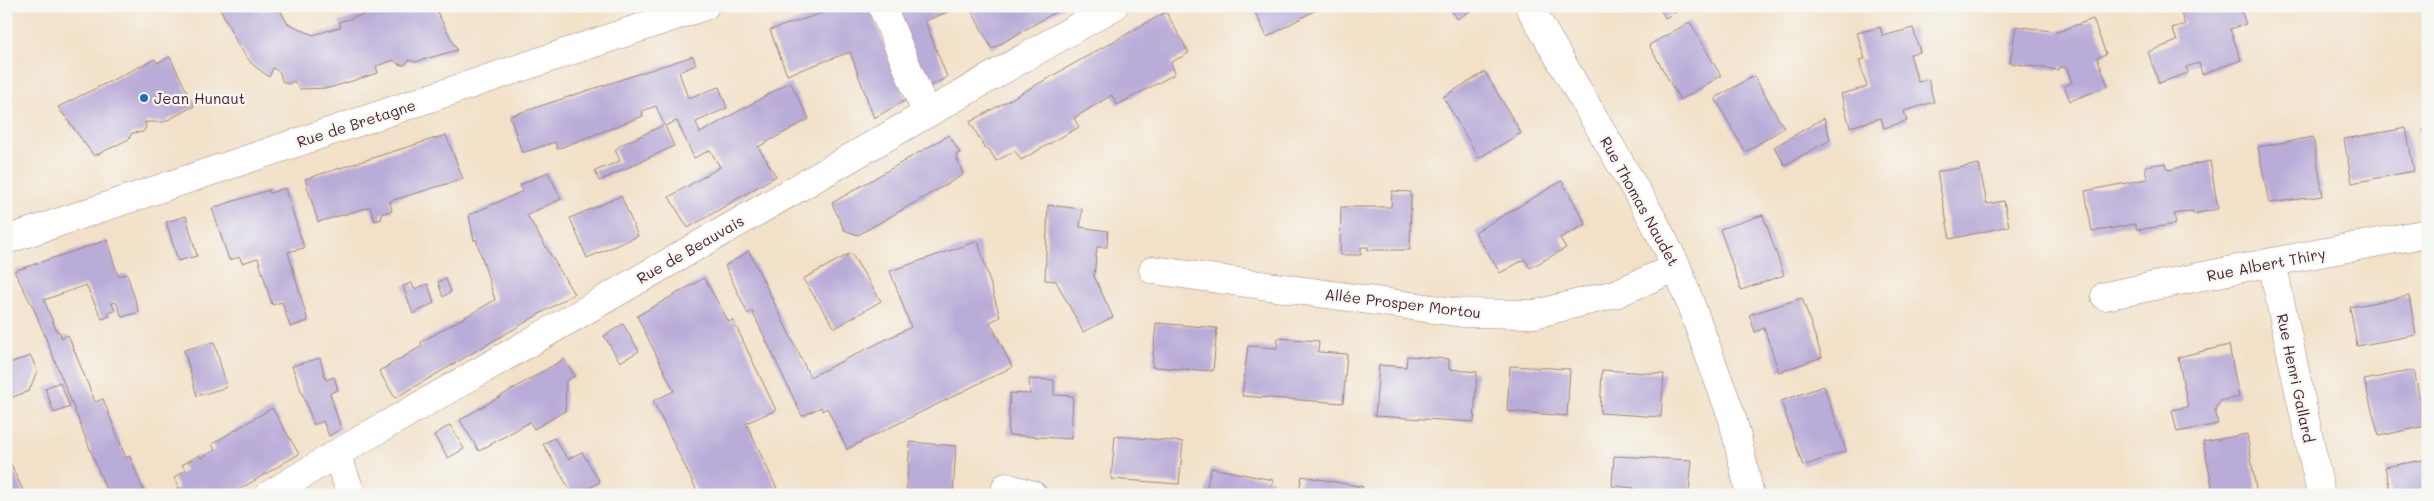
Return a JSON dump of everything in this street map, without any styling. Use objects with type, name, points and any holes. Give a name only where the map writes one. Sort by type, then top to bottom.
[{"type":"street","name":"Rue de Bretagne","points":[[6,240],[705,6]]},
{"type":"street","points":[[882,6],[926,112]]},
{"type":"street","name":"Rue de Beauvais","points":[[269,495],[336,454],[926,112],[1114,6]]},
{"type":"street","name":"Rue Thomas Naudet","points":[[1529,6],[1652,218],[1677,267],[1733,420],[1750,495]]},
{"type":"street","name":"Rue Albert Thiry","points":[[2105,296],[2428,233]]},
{"type":"street","name":"Rue Henri Gallard","points":[[2272,262],[2321,495]]},
{"type":"street","name":"Allée Prosper Mortou","points":[[1153,270],[1462,313],[1536,314],[1615,294],[1677,267]]},
{"type":"street","points":[[336,454],[352,495]]},
{"type":"street","points":[[1006,487],[1033,495]]},
{"type":"building","points":[[219,6],[278,6],[287,23],[313,35],[341,27],[339,22],[391,6],[434,6],[457,50],[415,62],[409,60],[404,65],[398,64],[394,60],[376,66],[378,73],[329,88],[300,89],[294,81],[288,84],[282,81],[280,72],[273,68],[269,77],[252,64],[238,45]]},
{"type":"building","points":[[844,6],[869,6],[906,100],[874,118],[850,52],[787,75],[770,30]]},
{"type":"building","points":[[890,6],[945,6],[947,12],[925,21],[947,77],[923,90]]},
{"type":"building","points":[[969,6],[1066,6],[992,49]]},
{"type":"building","points":[[1252,6],[1323,6],[1267,37]]},
{"type":"building","points":[[1449,6],[1479,6],[1457,19]]},
{"type":"building","points":[[1659,6],[1686,6],[1665,18]]},
{"type":"building","points":[[2178,6],[2239,6],[2246,24],[2230,29],[2241,60],[2202,74],[2199,63],[2186,67],[2188,73],[2159,83],[2148,52],[2177,41],[2172,28],[2185,24]]},
{"type":"building","points":[[1166,12],[1189,53],[1171,62],[1175,74],[1117,105],[1112,95],[1074,118],[1079,127],[1021,160],[1015,151],[996,161],[989,149],[985,148],[970,122]]},
{"type":"building","points":[[2093,19],[2106,54],[2097,57],[2108,86],[2070,101],[2064,86],[2072,83],[2067,68],[2059,67],[2058,70],[2010,63],[2016,26],[2057,32]]},
{"type":"building","points":[[1690,22],[1721,76],[1680,100],[1649,45]]},
{"type":"building","points":[[1880,27],[1883,36],[1913,28],[1920,52],[1910,54],[1918,82],[1928,79],[1934,102],[1904,111],[1907,121],[1884,128],[1881,118],[1850,127],[1841,94],[1867,87],[1859,60],[1865,59],[1857,33]]},
{"type":"building","points":[[693,56],[696,65],[679,72],[688,98],[719,87],[727,108],[696,122],[700,133],[790,82],[809,119],[758,147],[776,176],[688,228],[669,197],[720,167],[710,150],[694,158],[677,121],[665,126],[674,146],[599,181],[595,171],[620,161],[615,150],[621,145],[664,125],[656,106],[642,111],[643,116],[557,149],[555,142],[522,153],[510,116]]},
{"type":"building","name":"Jean Hunaut","points":[[170,57],[194,106],[164,122],[145,122],[146,127],[143,132],[132,133],[129,139],[94,156],[58,107],[155,59],[157,63]]},
{"type":"building","points":[[1485,72],[1521,133],[1479,158],[1443,97]]},
{"type":"building","points":[[1754,76],[1784,128],[1745,152],[1715,98]]},
{"type":"building","points":[[6,77],[14,97],[6,100]]},
{"type":"building","points":[[1824,118],[1830,140],[1785,165],[1774,147]]},
{"type":"building","points":[[2406,128],[2414,171],[2352,183],[2344,139]]},
{"type":"building","points":[[2428,129],[2428,153],[2427,153],[2423,130]]},
{"type":"building","points":[[446,135],[463,179],[390,201],[392,211],[381,214],[382,219],[375,221],[370,207],[318,222],[305,179]]},
{"type":"building","points":[[949,135],[960,153],[956,155],[963,175],[858,235],[844,230],[832,203]]},
{"type":"building","points":[[2313,137],[2323,196],[2269,203],[2258,147]]},
{"type":"building","points":[[2210,161],[2218,209],[2193,214],[2193,211],[2174,214],[2176,224],[2137,230],[2135,224],[2092,232],[2085,191],[2147,179],[2145,166],[2166,163],[2168,170]]},
{"type":"building","points":[[1979,164],[1987,204],[2004,201],[2009,226],[1950,239],[1937,172]]},
{"type":"building","points":[[548,172],[561,199],[527,215],[574,294],[395,398],[379,371],[422,346],[421,342],[495,300],[476,239],[474,241],[469,215],[523,191],[520,185]]},
{"type":"building","points":[[1562,181],[1586,224],[1560,238],[1566,248],[1530,268],[1525,259],[1500,273],[1475,232]]},
{"type":"building","points":[[285,188],[304,248],[288,252],[308,321],[290,327],[282,302],[272,305],[258,258],[242,263],[240,257],[229,260],[212,208],[269,190],[270,193]]},
{"type":"building","points":[[1392,191],[1411,192],[1410,250],[1368,250],[1368,247],[1361,247],[1361,255],[1340,255],[1341,207],[1391,207]]},
{"type":"building","points":[[621,196],[638,236],[587,258],[570,218]]},
{"type":"building","points":[[1048,205],[1082,209],[1080,227],[1108,231],[1107,247],[1097,247],[1094,276],[1113,317],[1083,332],[1056,281],[1045,280]]},
{"type":"building","points":[[1763,215],[1784,275],[1741,290],[1720,229]]},
{"type":"building","points":[[186,216],[197,256],[178,261],[166,222]]},
{"type":"building","points":[[107,240],[118,276],[127,274],[139,312],[122,317],[116,302],[112,303],[115,311],[108,313],[110,316],[102,319],[86,285],[44,300],[57,332],[59,331],[62,338],[68,335],[95,402],[103,399],[126,458],[130,456],[145,495],[103,495],[107,492],[75,411],[34,309],[14,271]]},
{"type":"building","points":[[978,241],[1000,317],[990,322],[1012,367],[847,449],[827,408],[822,411],[821,407],[802,416],[752,311],[748,314],[725,266],[749,251],[810,377],[911,327],[890,271]]},
{"type":"building","points":[[851,253],[881,301],[835,328],[803,279]]},
{"type":"building","points":[[704,278],[729,322],[733,320],[776,410],[746,423],[780,495],[699,495],[653,401],[674,391],[637,316]]},
{"type":"building","points":[[446,279],[451,292],[443,297],[438,282]]},
{"type":"building","points":[[412,283],[414,289],[428,284],[434,303],[413,314],[403,286]]},
{"type":"building","points":[[2409,296],[2416,335],[2357,346],[2350,307]]},
{"type":"building","points":[[1802,298],[1822,357],[1779,372],[1764,328],[1755,332],[1749,315]]},
{"type":"building","points":[[1156,323],[1217,328],[1213,371],[1152,367]]},
{"type":"building","points":[[623,324],[639,351],[620,362],[604,336]]},
{"type":"building","points":[[1278,338],[1319,341],[1318,352],[1347,354],[1343,403],[1242,396],[1248,346],[1277,348]]},
{"type":"building","points":[[214,342],[227,387],[197,396],[184,350]]},
{"type":"building","points":[[2229,345],[2239,397],[2220,401],[2215,409],[2218,424],[2177,432],[2172,410],[2188,407],[2178,357]]},
{"type":"building","points":[[31,356],[37,371],[29,391],[10,398],[6,387],[6,364]]},
{"type":"building","points":[[1407,356],[1449,359],[1449,369],[1477,372],[1474,422],[1375,416],[1379,365],[1406,367]]},
{"type":"building","points":[[320,358],[326,380],[334,377],[338,390],[330,393],[341,429],[329,436],[323,421],[314,425],[292,366]]},
{"type":"building","points":[[564,359],[575,376],[566,381],[565,411],[534,429],[530,422],[479,451],[460,420]]},
{"type":"building","points":[[1510,366],[1570,369],[1567,416],[1507,411]]},
{"type":"building","points":[[1602,370],[1664,374],[1661,417],[1600,413]]},
{"type":"building","points":[[2414,370],[2425,426],[2379,436],[2364,380]]},
{"type":"building","points":[[1029,379],[1054,380],[1054,395],[1073,396],[1071,439],[1008,435],[1010,393],[1030,394]]},
{"type":"building","points":[[60,382],[70,407],[54,413],[45,388]]},
{"type":"building","points":[[1824,386],[1846,451],[1803,466],[1781,401]]},
{"type":"building","points":[[272,408],[299,454],[230,495],[168,495],[179,488],[174,478],[186,470],[182,465],[199,455],[201,458],[215,450],[212,444]]},
{"type":"building","points":[[450,425],[464,449],[448,458],[434,435]]},
{"type":"building","points":[[2247,434],[2257,495],[2214,495],[2203,442]]},
{"type":"building","points":[[1115,436],[1183,442],[1179,484],[1111,479]]},
{"type":"building","points":[[554,438],[568,459],[582,452],[600,482],[579,495],[573,495],[543,444]]},
{"type":"building","points":[[910,442],[956,446],[953,495],[906,495]]},
{"type":"building","points":[[6,453],[25,495],[6,495]]},
{"type":"building","points":[[1614,456],[1692,460],[1689,492],[1682,492],[1682,495],[1633,495],[1634,488],[1612,486]]},
{"type":"building","points":[[2428,459],[2428,495],[2391,495],[2385,467]]},
{"type":"building","points":[[1211,468],[1273,480],[1270,495],[1205,495]]},
{"type":"building","points":[[1302,476],[1363,487],[1361,495],[1298,495]]},
{"type":"place","name":"Jean Hunaut","points":[[144,98]]}]
